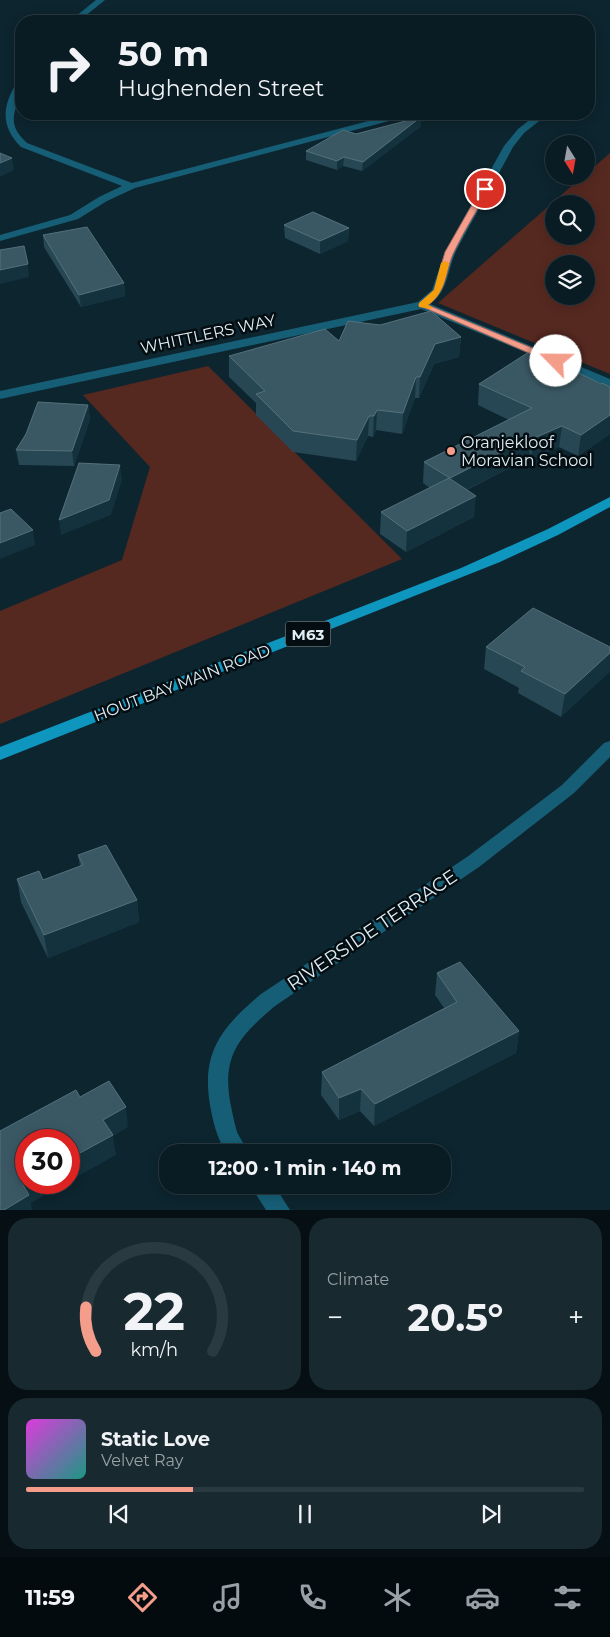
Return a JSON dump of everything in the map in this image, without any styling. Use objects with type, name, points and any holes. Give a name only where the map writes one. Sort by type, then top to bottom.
[{"type":"main road","name":"HOUT BAY MAIN ROAD","points":[[0,754],[277,647],[540,540],[610,501]]},
{"type":"street","points":[[82,15],[101,0]]},
{"type":"street","points":[[15,92],[11,98],[7,119],[13,136],[24,145],[131,186]]},
{"type":"street","points":[[0,238],[74,217],[103,199],[131,186],[382,120]]},
{"type":"street","points":[[422,305],[433,298],[438,290],[450,252],[509,146],[520,131],[535,120]]},
{"type":"street","points":[[422,305],[610,383]]},
{"type":"street","name":"WHITTLERS WAY","points":[[0,395],[422,305]]},
{"type":"street","name":"RIVERSIDE TERRACE","points":[[231,1144],[224,1124],[217,1080],[218,1065],[224,1046],[244,1020],[268,1000],[473,862],[568,789],[610,747]]},
{"type":"street","points":[[268,1194],[279,1210]]},
{"type":"shaded area","points":[[610,153],[610,374],[438,303],[545,209],[545,245],[595,245],[595,195],[561,195],[573,185],[595,185],[595,166]]},
{"type":"shaded area","points":[[208,366],[402,559],[0,724],[0,611],[122,560],[150,467],[83,395]]},
{"type":"building","points":[[410,120],[417,120],[363,162],[344,157],[337,161],[306,151],[343,130],[356,134]]},
{"type":"building","points":[[0,153],[12,158],[0,163]]},
{"type":"building","points":[[313,212],[349,228],[320,241],[284,225]]},
{"type":"building","points":[[87,227],[124,283],[79,295],[43,235]]},
{"type":"building","points":[[24,246],[28,264],[0,270],[0,250]]},
{"type":"building","points":[[431,311],[461,337],[435,344],[420,377],[416,377],[403,413],[377,410],[374,416],[369,416],[357,440],[293,431],[256,394],[265,391],[229,356],[325,329],[339,341],[348,321],[380,325]]},
{"type":"building","points":[[532,350],[610,387],[610,415],[581,435],[562,426],[534,438],[531,437],[450,478],[424,462],[532,408],[479,384]]},
{"type":"building","points":[[38,402],[88,405],[72,451],[16,450],[26,434]]},
{"type":"building","points":[[79,463],[120,465],[109,500],[59,520]]},
{"type":"building","points":[[449,478],[476,496],[407,531],[381,512]]},
{"type":"building","points":[[11,509],[33,530],[0,543],[0,513]]},
{"type":"building","points":[[533,608],[610,647],[610,653],[565,694],[521,671],[525,667],[486,647]]},
{"type":"building","points":[[106,845],[137,900],[44,935],[17,879],[39,871],[43,880],[83,865],[78,855]]},
{"type":"building","points":[[460,962],[519,1031],[375,1104],[361,1089],[339,1098],[322,1072],[457,1002],[437,973]]},
{"type":"building","points":[[109,1081],[126,1107],[103,1120],[113,1135],[80,1153],[80,1129],[15,1129],[15,1194],[29,1195],[4,1210],[0,1210],[0,1131],[76,1090],[80,1097]]},
{"type":"slow traffic","points":[[428,307],[422,305],[433,298],[438,290],[445,263]]},
{"type":"place","name":"Oranjekloof Moravian School","points":[[451,451]]},
{"type":"route","points":[[485,189],[450,252],[442,272],[438,290],[433,298],[422,305],[556,361]]}]
